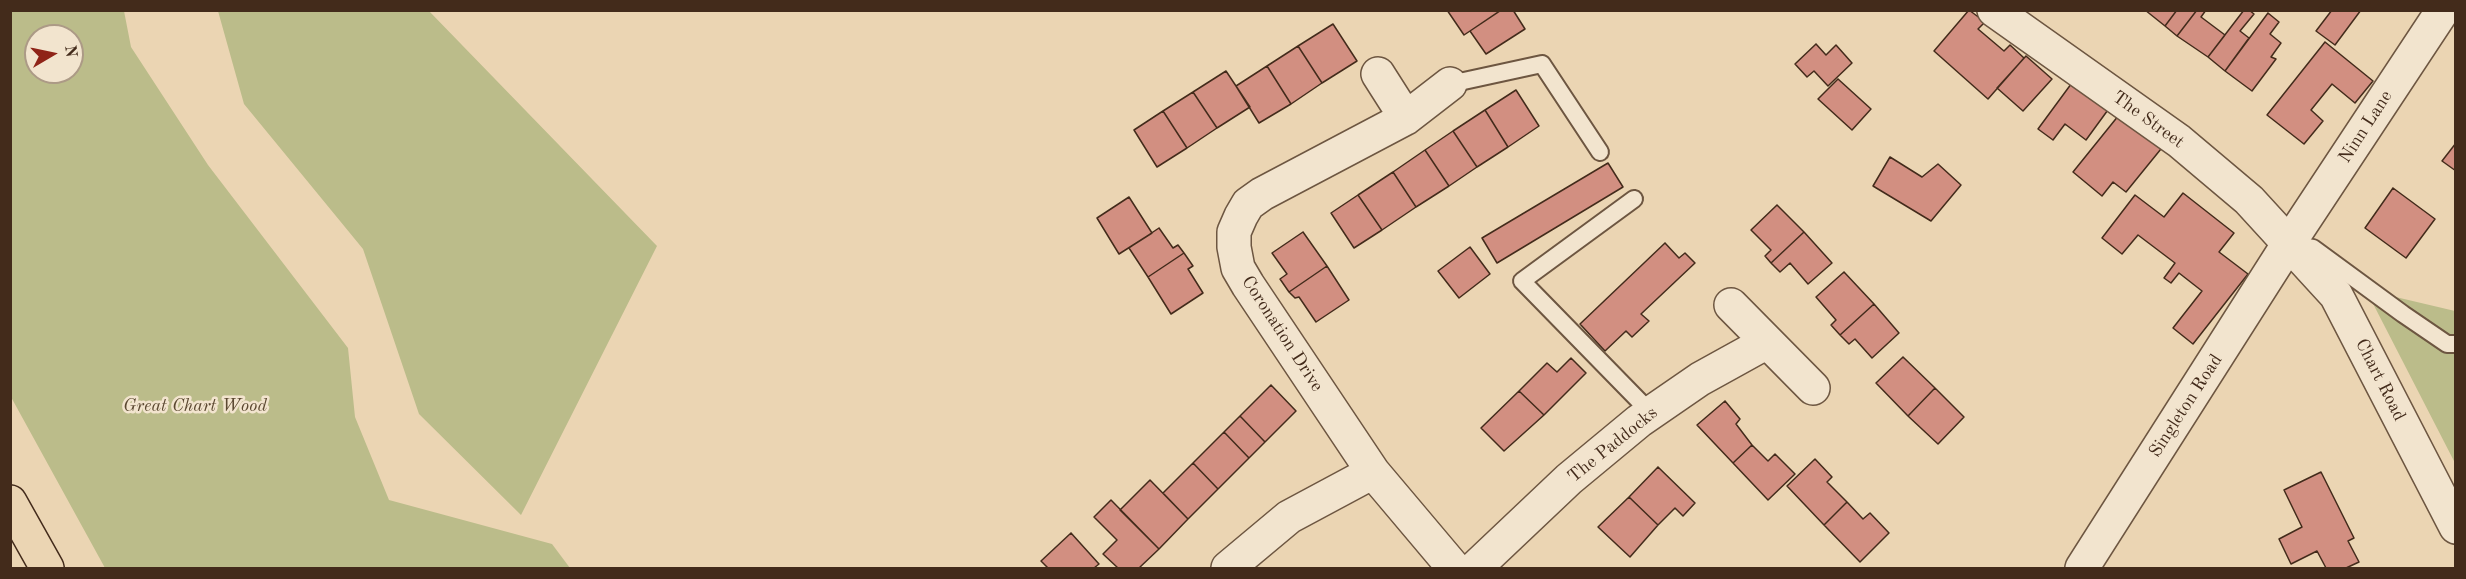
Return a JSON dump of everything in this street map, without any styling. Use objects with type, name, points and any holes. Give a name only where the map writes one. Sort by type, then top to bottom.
[{"type":"main road","points":[[10,502],[47,568]]},
{"type":"street","name":"The Street","points":[[1994,10],[2179,141],[2249,200],[2289,243]]},
{"type":"street","name":"Ninn Lane","points":[[2289,243],[2443,10]]},
{"type":"street","points":[[1378,74],[1406,118]]},
{"type":"street","name":"Coronation Drive","points":[[1450,84],[1406,118],[1262,194],[1248,204],[1234,232],[1234,248],[1238,268],[1248,285],[1373,472],[1454,568]]},
{"type":"street","name":"Chart Road","points":[[2289,243],[2336,295],[2456,527]]},
{"type":"street","name":"Singleton Road","points":[[2082,568],[2289,243]]},
{"type":"street","points":[[1731,304],[1813,388]]},
{"type":"street","name":"The Paddocks","points":[[1475,568],[1569,478],[1651,413],[1700,379],[1767,342]]},
{"type":"street","points":[[1228,568],[1289,517],[1373,472]]},
{"type":"lane","points":[[1450,84],[1542,64],[1600,152]]},
{"type":"lane","points":[[1634,199],[1522,281],[1651,413]]},
{"type":"lane","points":[[2289,243],[2313,248],[2447,344],[2456,344]]},
{"type":"green space","name":"Great Chart Wood","points":[[10,11],[124,11],[131,47],[208,165],[348,348],[355,417],[389,500],[552,544],[570,568],[105,568],[11,397]]},
{"type":"green space","points":[[218,11],[429,11],[657,246],[521,515],[419,414],[363,249],[244,104]]},
{"type":"green space","points":[[2366,290],[2455,311],[2455,463]]},
{"type":"building","points":[[1447,10],[1500,10],[1500,11],[1464,35]]},
{"type":"building","points":[[1501,10],[1513,10],[1525,29],[1486,54],[1470,31]]},
{"type":"building","points":[[1969,10],[1985,22],[1978,29],[2004,51],[2010,45],[2024,58],[1988,99],[1934,51]]},
{"type":"building","points":[[2145,10],[2177,10],[2165,26]]},
{"type":"building","points":[[2177,10],[2197,10],[2177,36],[2165,26]]},
{"type":"building","points":[[2197,10],[2206,10],[2201,17],[2225,35],[2208,57],[2177,36]]},
{"type":"building","points":[[2244,10],[2249,10],[2254,14],[2240,31],[2249,38],[2225,71],[2208,57]]},
{"type":"building","points":[[2332,10],[2361,10],[2335,45],[2316,31]]},
{"type":"building","points":[[2268,13],[2279,22],[2270,34],[2281,43],[2271,57],[2276,59],[2252,91],[2225,71]]},
{"type":"building","points":[[1333,24],[1357,61],[1322,83],[1298,46]]},
{"type":"building","points":[[2325,42],[2373,81],[2355,103],[2332,84],[2311,110],[2323,121],[2304,144],[2267,115]]},
{"type":"building","points":[[1816,44],[1826,55],[1836,45],[1852,63],[1828,86],[1814,71],[1807,77],[1795,64]]},
{"type":"building","points":[[1298,46],[1322,83],[1291,104],[1267,66]]},
{"type":"building","points":[[2026,56],[2052,79],[2023,111],[1997,88]]},
{"type":"building","points":[[1267,66],[1291,104],[1259,123],[1236,86]]},
{"type":"building","points":[[1226,71],[1250,107],[1217,128],[1193,92]]},
{"type":"building","points":[[2077,76],[2113,103],[2086,140],[2065,124],[2053,140],[2038,129]]},
{"type":"building","points":[[1838,79],[1871,109],[1852,130],[1818,99]]},
{"type":"building","points":[[1516,90],[1539,126],[1508,147],[1485,110]]},
{"type":"building","points":[[1193,92],[1217,128],[1187,148],[1163,111]]},
{"type":"building","points":[[1485,110],[1508,147],[1477,167],[1453,131]]},
{"type":"building","points":[[2123,110],[2165,144],[2126,192],[2113,182],[2102,196],[2073,172]]},
{"type":"building","points":[[1163,111],[1187,148],[1157,167],[1134,130]]},
{"type":"building","points":[[1453,131],[1477,167],[1449,186],[1425,150]]},
{"type":"building","points":[[2456,143],[2456,171],[2442,161]]},
{"type":"building","points":[[1425,150],[1449,186],[1416,207],[1393,172]]},
{"type":"building","points":[[1890,157],[1922,177],[1938,164],[1961,185],[1931,221],[1873,186]]},
{"type":"building","points":[[1608,163],[1623,187],[1497,263],[1482,238]]},
{"type":"building","points":[[1393,172],[1416,207],[1382,230],[1358,195]]},
{"type":"building","points":[[2393,188],[2435,219],[2406,258],[2365,228]]},
{"type":"building","points":[[2183,193],[2234,233],[2219,252],[2248,274],[2193,344],[2173,328],[2202,291],[2179,273],[2171,283],[2164,278],[2175,263],[2138,235],[2122,254],[2102,238],[2135,195],[2164,217]]},
{"type":"building","points":[[1358,195],[1382,230],[1354,248],[1331,213]]},
{"type":"building","points":[[1129,197],[1152,233],[1119,254],[1097,218]]},
{"type":"building","points":[[1777,205],[1804,232],[1771,263],[1765,256],[1771,250],[1751,230]]},
{"type":"building","points":[[1159,228],[1173,248],[1178,245],[1184,253],[1148,277],[1129,248]]},
{"type":"building","points":[[1303,232],[1327,266],[1289,292],[1280,279],[1287,274],[1272,253]]},
{"type":"building","points":[[1804,232],[1832,263],[1808,284],[1790,263],[1780,272],[1771,263]]},
{"type":"building","points":[[1665,243],[1679,258],[1685,253],[1695,263],[1641,314],[1649,321],[1632,337],[1626,331],[1605,351],[1580,324]]},
{"type":"building","points":[[1470,247],[1490,274],[1459,298],[1438,271]]},
{"type":"building","points":[[1184,253],[1193,266],[1188,269],[1203,293],[1171,314],[1148,277]]},
{"type":"building","points":[[1327,266],[1349,300],[1316,322],[1299,297],[1295,298],[1289,292]]},
{"type":"building","points":[[1844,272],[1874,304],[1840,335],[1831,325],[1836,320],[1816,297]]},
{"type":"building","points":[[1874,304],[1899,333],[1872,358],[1855,339],[1849,344],[1840,335]]},
{"type":"building","points":[[1903,357],[1935,388],[1908,416],[1876,383]]},
{"type":"building","points":[[1571,358],[1586,373],[1544,415],[1519,391],[1547,363],[1557,372]]},
{"type":"building","points":[[1271,385],[1296,411],[1265,442],[1240,416]]},
{"type":"building","points":[[1935,388],[1964,417],[1938,444],[1908,416]]},
{"type":"building","points":[[1519,391],[1544,415],[1504,451],[1481,428]]},
{"type":"building","points":[[1725,401],[1740,419],[1736,424],[1752,445],[1733,463],[1697,425]]},
{"type":"building","points":[[1240,416],[1265,442],[1249,458],[1224,432]]},
{"type":"building","points":[[1224,432],[1249,458],[1218,489],[1193,463]]},
{"type":"building","points":[[1752,445],[1768,461],[1775,454],[1795,474],[1768,500],[1733,463]]},
{"type":"building","points":[[1815,459],[1832,477],[1827,482],[1847,502],[1824,525],[1787,486]]},
{"type":"building","points":[[1193,463],[1218,489],[1188,519],[1163,493]]},
{"type":"building","points":[[1658,467],[1695,503],[1683,516],[1675,508],[1658,525],[1629,497]]},
{"type":"building","points":[[2321,472],[2354,538],[2348,541],[2359,562],[2346,568],[2326,568],[2317,551],[2291,564],[2279,539],[2302,527],[2284,490]]},
{"type":"building","points":[[1150,480],[1188,519],[1159,549],[1120,510]]},
{"type":"building","points":[[1629,497],[1658,525],[1630,557],[1598,527]]},
{"type":"building","points":[[1111,500],[1159,549],[1139,568],[1118,568],[1103,554],[1117,540],[1094,517]]},
{"type":"building","points":[[1847,502],[1863,519],[1870,513],[1889,533],[1860,562],[1824,525]]},
{"type":"building","points":[[1071,533],[1099,564],[1094,568],[1048,568],[1041,561]]}]
